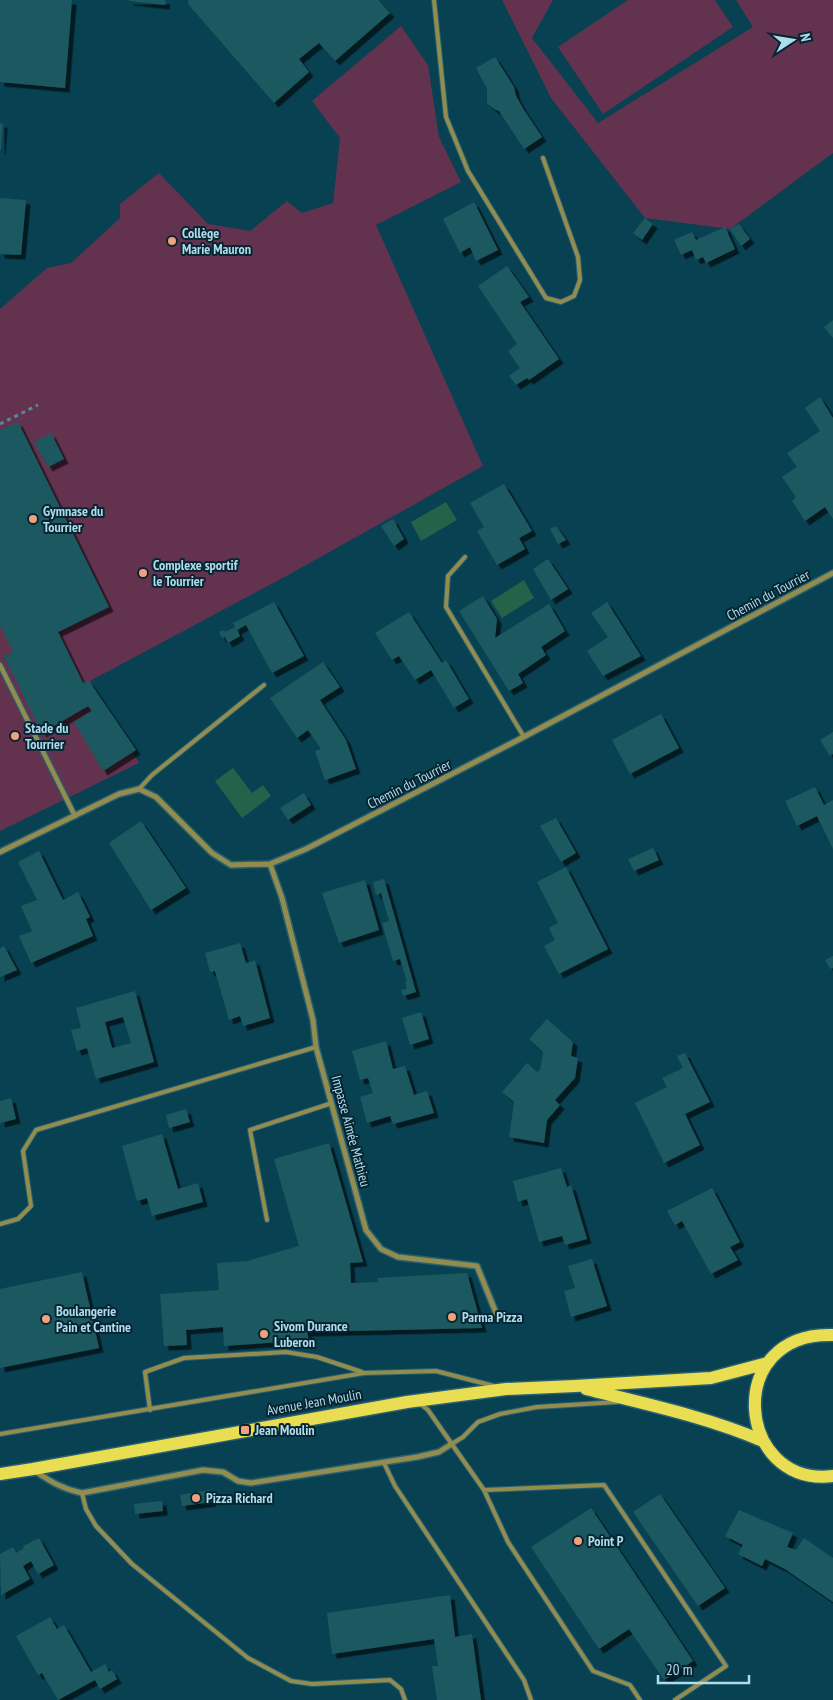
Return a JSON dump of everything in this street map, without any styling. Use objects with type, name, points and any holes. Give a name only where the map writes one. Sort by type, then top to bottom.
[{"type":"main road","points":[[833,1336],[817,1335],[798,1340],[782,1349],[768,1363],[758,1381],[754,1401],[756,1422],[763,1441],[774,1456],[789,1467],[806,1474],[824,1477],[833,1476]]},
{"type":"main road","name":"Avenue Jean Moulin","points":[[0,1474],[309,1418],[416,1401],[506,1389],[711,1378],[768,1363]]},
{"type":"main road","name":"Avenue Jean Moulin","points":[[575,1386],[708,1420],[763,1441]]},
{"type":"street","name":"Chemin du Tourrier","points":[[139,789],[156,797],[212,853],[231,864],[270,864],[315,844],[524,737],[833,573]]},
{"type":"street","points":[[0,665],[75,816]]},
{"type":"street","points":[[0,852],[119,794],[139,789]]},
{"type":"street","name":"Impasse Aimée Mathieu","points":[[270,864],[282,898],[313,1020],[316,1047],[366,1230],[381,1249],[398,1256],[477,1266],[498,1318]]},
{"type":"street","points":[[32,1469],[65,1490],[82,1493],[204,1470],[224,1472],[238,1481],[251,1483],[418,1457],[439,1452],[450,1445]]},
{"type":"lane","points":[[434,0],[446,117],[468,172],[546,298],[561,302],[574,296],[580,280],[578,257],[543,158]]},
{"type":"lane","points":[[466,557],[448,576],[446,607],[524,737]]},
{"type":"lane","points":[[139,789],[152,775],[264,685]]},
{"type":"lane","points":[[0,1224],[18,1219],[31,1206],[23,1151],[36,1130],[316,1047]]},
{"type":"lane","points":[[267,1220],[250,1130],[332,1103]]},
{"type":"lane","points":[[150,1410],[145,1372],[184,1358],[286,1352],[317,1357],[364,1373]]},
{"type":"lane","points":[[0,1434],[364,1373],[436,1371],[506,1389]]},
{"type":"lane","points":[[416,1401],[428,1410],[450,1445],[484,1490],[508,1542],[593,1671],[630,1685],[640,1700]]},
{"type":"lane","points":[[450,1445],[463,1437],[478,1422],[500,1414],[537,1407],[634,1401]]},
{"type":"lane","points":[[384,1463],[395,1486],[524,1680],[531,1700]]},
{"type":"lane","points":[[484,1490],[604,1485],[726,1666],[675,1700]]},
{"type":"lane","points":[[82,1493],[86,1509],[96,1526],[132,1564],[248,1658],[291,1681],[312,1684],[390,1680],[401,1689],[405,1700]]},
{"type":"path","points":[[0,424],[38,406]]},
{"type":"shaded area","points":[[502,0],[553,0],[532,38],[598,123],[753,27],[736,0],[833,0],[833,153],[730,229],[645,218],[551,98]]},
{"type":"shaded area","points":[[628,0],[715,0],[733,27],[603,114],[558,47]]},
{"type":"shaded area","name":"Complexe sportif le Tourrier","points":[[401,26],[428,65],[439,137],[461,182],[376,225],[483,466],[290,574],[90,681],[139,763],[0,831],[0,309],[47,268],[71,263],[120,218],[120,204],[159,173],[208,224],[250,231],[287,201],[302,213],[333,203],[340,138],[312,101]]},
{"type":"shaded area","points":[[446,502],[457,520],[421,541],[411,522]]},
{"type":"shaded area","points":[[524,580],[534,598],[502,618],[491,601]]},
{"type":"shaded area","points":[[233,768],[252,793],[263,785],[271,796],[242,818],[215,781]]},
{"type":"building","points":[[0,0],[72,0],[65,88],[0,82]]},
{"type":"building","points":[[129,0],[166,0],[165,5]]},
{"type":"building","points":[[188,0],[378,0],[390,13],[335,61],[319,43],[299,59],[309,72],[274,103],[188,4]]},
{"type":"building","points":[[495,57],[514,87],[516,96],[524,110],[542,137],[524,149],[499,111],[487,103],[487,89],[476,68]]},
{"type":"building","points":[[0,123],[3,124],[1,150],[0,150]]},
{"type":"building","points":[[0,198],[26,200],[21,255],[0,254]]},
{"type":"building","points":[[474,202],[498,250],[476,261],[470,247],[460,253],[443,219]]},
{"type":"building","points":[[645,218],[653,224],[642,240],[633,233]]},
{"type":"building","points":[[739,224],[750,239],[741,246],[730,229]]},
{"type":"building","points":[[725,227],[735,249],[706,263],[703,257],[696,260],[692,250],[681,255],[674,240],[692,232],[696,240]]},
{"type":"building","points":[[507,266],[529,297],[520,302],[559,359],[529,380],[527,378],[516,385],[509,376],[520,368],[508,351],[517,344],[478,286]]},
{"type":"building","points":[[833,320],[833,338],[824,327]]},
{"type":"building","points":[[820,397],[833,418],[833,519],[825,507],[805,521],[792,501],[796,497],[782,477],[797,467],[787,453],[820,431],[805,408]]},
{"type":"building","name":"Gymnase du Tourrier","points":[[18,422],[109,607],[58,632],[83,683],[89,681],[136,750],[103,771],[74,722],[92,711],[88,706],[42,733],[4,656],[13,652],[0,625],[0,430]]},
{"type":"building","points":[[51,433],[64,459],[48,467],[34,442]]},
{"type":"building","points":[[504,484],[532,531],[519,538],[525,549],[497,565],[477,531],[484,527],[470,503]]},
{"type":"building","points":[[393,519],[404,539],[394,546],[381,526]]},
{"type":"building","points":[[556,526],[566,540],[558,544],[550,529]]},
{"type":"building","points":[[548,559],[568,589],[551,600],[533,569]]},
{"type":"building","points":[[483,596],[497,619],[495,638],[549,604],[565,631],[541,647],[546,655],[518,674],[523,683],[509,691],[459,611]]},
{"type":"building","points":[[274,602],[304,656],[272,673],[246,625],[237,630],[240,636],[228,643],[219,632],[224,630],[225,632],[235,627],[233,623]]},
{"type":"building","points":[[607,602],[641,656],[603,676],[587,651],[608,637],[591,613]]},
{"type":"building","points":[[409,612],[442,663],[446,660],[469,699],[454,708],[431,670],[415,680],[399,656],[392,660],[375,633]]},
{"type":"building","points":[[323,662],[340,687],[320,700],[346,740],[356,769],[325,780],[315,751],[321,749],[308,730],[297,738],[270,698]]},
{"type":"building","points":[[661,714],[679,748],[630,774],[612,740]]},
{"type":"building","points":[[833,732],[833,754],[830,756],[820,740]]},
{"type":"building","points":[[815,787],[824,805],[833,800],[833,849],[817,816],[797,826],[785,801]]},
{"type":"building","points":[[304,793],[311,805],[288,820],[280,808]]},
{"type":"building","points":[[556,818],[576,853],[561,862],[540,826]]},
{"type":"building","points":[[141,821],[186,888],[151,910],[109,843]]},
{"type":"building","points":[[653,848],[659,860],[634,871],[628,859]]},
{"type":"building","points":[[39,851],[63,900],[78,892],[90,917],[86,919],[93,936],[31,963],[19,936],[32,931],[21,906],[37,900],[18,862]]},
{"type":"building","points":[[566,867],[608,949],[559,974],[544,946],[555,940],[549,928],[558,923],[537,882]]},
{"type":"building","points":[[384,879],[416,992],[403,996],[401,990],[407,989],[405,982],[407,981],[400,959],[393,961],[382,923],[389,921],[381,893],[376,895],[373,882]]},
{"type":"building","points":[[365,880],[379,930],[339,943],[322,893]]},
{"type":"building","points":[[240,943],[246,963],[255,960],[270,1018],[243,1026],[240,1016],[229,1020],[215,971],[210,972],[205,953]]},
{"type":"building","points":[[4,946],[17,970],[0,977],[0,948]]},
{"type":"building","points":[[833,956],[833,968],[830,969],[825,960]]},
{"type":"building","points":[[135,991],[154,1062],[96,1079],[87,1048],[77,1051],[71,1030],[81,1028],[76,1008]],"holes":[[[123,1017],[131,1043],[112,1048],[105,1022]]]},
{"type":"building","points":[[421,1012],[429,1039],[410,1045],[402,1018]]},
{"type":"building","points":[[547,1019],[573,1042],[571,1056],[578,1058],[575,1078],[555,1100],[560,1105],[547,1120],[544,1143],[509,1137],[514,1102],[502,1092],[527,1063],[537,1072],[540,1070],[543,1052],[529,1039]]},
{"type":"building","points":[[386,1041],[393,1069],[405,1066],[414,1095],[427,1091],[434,1113],[393,1124],[390,1116],[367,1123],[360,1097],[373,1093],[368,1078],[360,1080],[352,1051]]},
{"type":"building","points":[[685,1053],[710,1102],[685,1114],[700,1145],[664,1163],[635,1103],[667,1087],[662,1078],[683,1068],[677,1056]]},
{"type":"building","points":[[11,1098],[16,1119],[0,1123],[0,1101]]},
{"type":"building","points":[[186,1109],[190,1122],[169,1128],[166,1115]]},
{"type":"building","points":[[162,1134],[178,1189],[198,1183],[203,1202],[152,1216],[147,1198],[137,1201],[122,1146]]},
{"type":"building","points":[[329,1143],[363,1262],[350,1263],[351,1283],[378,1282],[377,1278],[467,1273],[482,1328],[307,1332],[309,1340],[224,1346],[223,1327],[186,1330],[187,1345],[164,1346],[160,1294],[219,1290],[217,1263],[247,1261],[299,1246],[274,1159]]},
{"type":"building","points":[[561,1168],[567,1187],[571,1185],[587,1239],[565,1245],[562,1236],[539,1242],[527,1199],[518,1202],[513,1181]]},
{"type":"building","points":[[712,1188],[740,1242],[730,1247],[738,1260],[711,1274],[682,1221],[675,1225],[667,1211]]},
{"type":"building","points":[[592,1259],[607,1306],[571,1317],[564,1291],[575,1288],[568,1266]]},
{"type":"building","name":"Boulangerie Pain et Cantine","points":[[82,1272],[99,1348],[0,1368],[0,1289]]},
{"type":"building","name":"Pizza Richard","points":[[210,1490],[212,1502],[182,1506],[180,1495]]},
{"type":"building","points":[[660,1494],[725,1588],[698,1606],[633,1512]]},
{"type":"building","points":[[162,1501],[163,1511],[135,1514],[134,1504]]},
{"type":"building","points":[[591,1508],[693,1661],[664,1680],[629,1629],[599,1649],[531,1547]]},
{"type":"building","points":[[739,1510],[793,1533],[787,1547],[796,1550],[804,1538],[833,1558],[833,1602],[785,1569],[765,1559],[762,1566],[738,1554],[743,1545],[725,1536]]},
{"type":"building","points":[[39,1538],[54,1565],[38,1574],[31,1561],[23,1566],[30,1579],[1,1595],[0,1554],[13,1547],[16,1553],[24,1548],[23,1546]]},
{"type":"building","points":[[450,1595],[455,1637],[472,1634],[481,1700],[437,1700],[432,1666],[438,1666],[434,1639],[332,1654],[327,1613]]},
{"type":"building","points":[[50,1617],[57,1629],[64,1625],[91,1672],[105,1664],[109,1672],[112,1670],[117,1679],[100,1689],[95,1680],[58,1700],[42,1673],[38,1675],[16,1636]]},
{"type":"place","name":"Collège Marie Mauron","points":[[172,241]]},
{"type":"place","name":"Gymnase du Tourrier","points":[[33,519]]},
{"type":"place","name":"Complexe sportif le Tourrier","points":[[143,573]]},
{"type":"place","name":"Stade du Tourrier","points":[[15,736]]},
{"type":"place","name":"Parma Pizza","points":[[452,1317]]},
{"type":"place","name":"Boulangerie Pain et Cantine","points":[[46,1319]]},
{"type":"place","name":"Sivom Durance Luberon","points":[[264,1334]]},
{"type":"place","name":"Jean Moulin","points":[[245,1430]]},
{"type":"place","name":"Pizza Richard","points":[[196,1498]]},
{"type":"place","name":"Point P","points":[[578,1541]]}]
